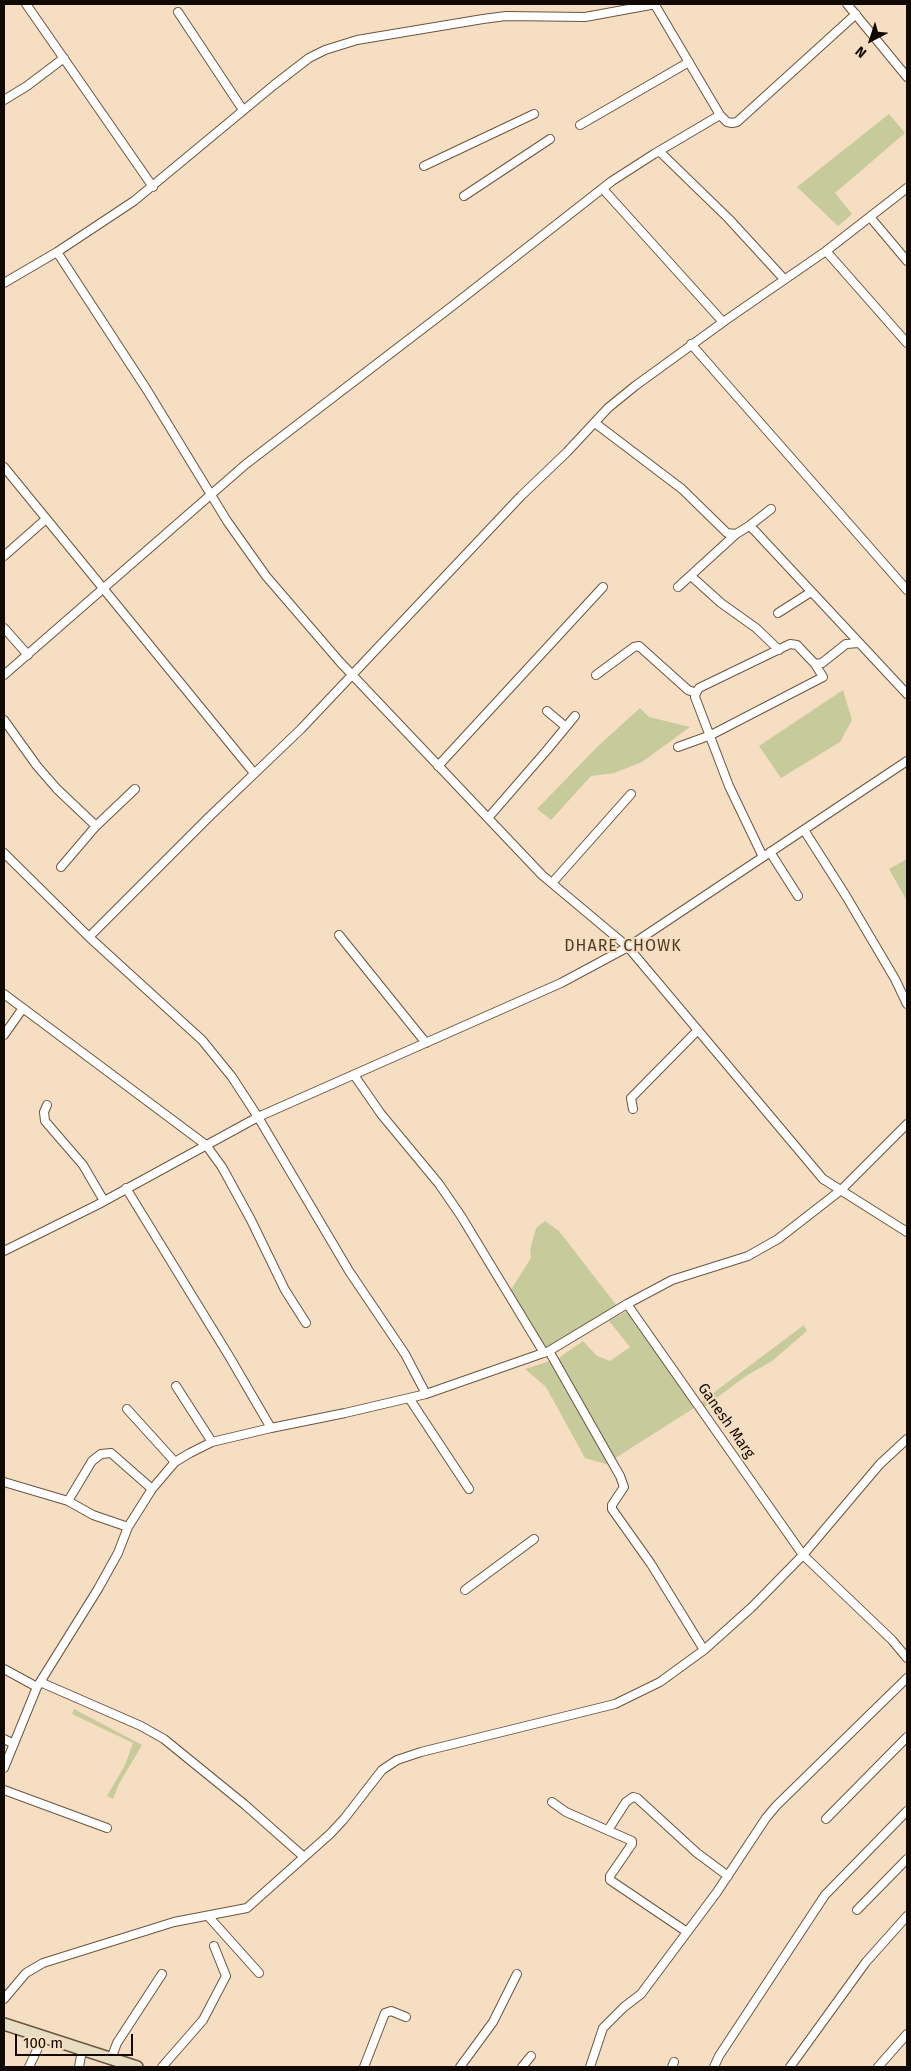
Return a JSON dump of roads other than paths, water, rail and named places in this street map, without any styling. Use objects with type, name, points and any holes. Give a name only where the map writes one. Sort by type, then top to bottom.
[{"type":"main road","points":[[4,2024],[137,2067]]},
{"type":"street","points":[[26,4],[152,187]]},
{"type":"street","points":[[4,282],[57,252],[152,187],[243,110],[309,58],[339,44],[506,16],[585,17],[655,4],[720,115],[727,122],[737,122],[856,14]]},
{"type":"street","points":[[847,4],[907,77]]},
{"type":"street","points":[[178,12],[243,110]]},
{"type":"street","points":[[4,100],[27,86],[64,58]]},
{"type":"street","points":[[580,125],[689,62]]},
{"type":"street","points":[[424,166],[534,114]]},
{"type":"street","points":[[4,675],[246,464],[603,188],[659,151],[720,115]]},
{"type":"street","points":[[464,196],[550,139]]},
{"type":"street","points":[[659,151],[729,219],[784,279]]},
{"type":"street","points":[[603,188],[723,322]]},
{"type":"street","points":[[89,937],[254,773],[301,729],[521,496],[608,408],[691,344],[826,251],[907,188]]},
{"type":"street","points":[[870,217],[907,261]]},
{"type":"street","points":[[826,251],[907,343]]},
{"type":"street","points":[[57,252],[147,390],[211,495],[266,576],[352,676],[552,883],[628,947],[823,1179],[907,1232]]},
{"type":"street","points":[[691,344],[907,590]]},
{"type":"street","points":[[595,423],[682,489],[727,533],[736,534]]},
{"type":"street","points":[[4,467],[254,773]]},
{"type":"street","points":[[678,587],[736,534],[771,509]]},
{"type":"street","points":[[4,556],[46,518]]},
{"type":"street","points":[[749,526],[907,694]]},
{"type":"street","points":[[690,576],[721,603],[756,628],[779,650]]},
{"type":"street","points":[[438,766],[603,587]]},
{"type":"street","points":[[778,613],[810,592]]},
{"type":"street","points":[[4,628],[28,655]]},
{"type":"street","points":[[815,664],[822,664],[846,644],[859,643]]},
{"type":"street","points":[[678,747],[709,735],[822,677],[815,664],[797,645],[790,644],[699,688],[695,697],[709,735],[729,786],[766,855],[798,896]]},
{"type":"street","points":[[596,675],[634,647],[639,646],[688,690],[696,693]]},
{"type":"street","points":[[547,711],[566,727]]},
{"type":"street","points":[[488,818],[575,716]]},
{"type":"street","points":[[4,720],[37,766],[57,789],[96,826]]},
{"type":"street","points":[[4,1251],[104,1200],[258,1117],[561,983],[628,947],[907,761]]},
{"type":"street","points":[[60,867],[96,826],[135,789]]},
{"type":"street","points":[[552,883],[631,794]]},
{"type":"street","points":[[804,830],[846,896],[895,979],[907,1004]]},
{"type":"street","points":[[4,853],[89,937],[202,1040],[232,1077],[258,1117],[349,1271],[405,1354],[426,1394]]},
{"type":"street","points":[[339,935],[426,1043]]},
{"type":"street","points":[[4,994],[206,1145],[222,1167],[251,1220],[285,1290],[306,1323]]},
{"type":"street","points":[[4,1035],[23,1008]]},
{"type":"street","points":[[633,1109],[631,1098],[698,1030]]},
{"type":"street","points":[[354,1075],[381,1114],[450,1200],[546,1352],[620,1476],[624,1487],[612,1505],[612,1510],[651,1564],[704,1650]]},
{"type":"street","points":[[47,1105],[44,1112],[45,1121],[82,1165],[104,1200]]},
{"type":"street","points":[[4,1768],[39,1684],[98,1589],[118,1553],[128,1527],[152,1489],[175,1462],[212,1442],[426,1394],[546,1352],[626,1304],[672,1280],[748,1256],[778,1239],[841,1190],[907,1124]]},
{"type":"street","points":[[126,1188],[229,1356],[270,1428]]},
{"type":"street","name":"Ganesh Marg","points":[[626,1304],[803,1555],[892,1640],[907,1658]]},
{"type":"street","points":[[176,1386],[212,1442]]},
{"type":"street","points":[[409,1398],[469,1489]]},
{"type":"street","points":[[127,1409],[175,1462]]},
{"type":"street","points":[[4,1999],[26,1973],[43,1963],[174,1922],[247,1908],[255,1903],[344,1819],[382,1770],[397,1760],[421,1752],[615,1704],[660,1682],[704,1650],[752,1607],[803,1555],[880,1464],[907,1439]]},
{"type":"street","points":[[68,1501],[92,1461],[101,1454],[111,1453],[152,1489]]},
{"type":"street","points":[[4,1482],[68,1501],[93,1515],[128,1527]]},
{"type":"street","points":[[465,1590],[534,1539]]},
{"type":"street","points":[[4,1669],[141,1726],[164,1739],[244,1804],[304,1857]]},
{"type":"street","points":[[590,2067],[603,2028],[624,2006],[641,1994],[728,1876],[776,1806],[907,1678]]},
{"type":"street","points":[[826,1819],[907,1737]]},
{"type":"street","points":[[4,1739],[14,1744]]},
{"type":"street","points":[[4,1790],[107,1828]]},
{"type":"street","points":[[608,1830],[626,1802],[633,1797],[637,1798],[690,1848],[728,1876]]},
{"type":"street","points":[[552,1802],[566,1812],[632,1840],[632,1844],[610,1876],[610,1880],[687,1932]]},
{"type":"street","points":[[714,2067],[719,2056],[825,1895],[907,1811]]},
{"type":"street","points":[[857,1910],[907,1859]]},
{"type":"street","points":[[208,1916],[259,1973]]},
{"type":"street","points":[[790,2067],[866,1962],[907,1916]]},
{"type":"street","points":[[162,2067],[203,2020],[226,1976],[214,1946]]},
{"type":"street","points":[[112,2059],[117,2042],[162,1974]]},
{"type":"street","points":[[460,2067],[493,2022],[517,1974]]},
{"type":"street","points":[[364,2067],[385,2014],[391,2011],[406,2017]]},
{"type":"street","points":[[878,2067],[907,2034]]},
{"type":"street","points":[[29,2067],[43,2037]]},
{"type":"street","points":[[80,2067],[82,2050]]},
{"type":"street","points":[[522,2067],[531,2056]]},
{"type":"district","name":"DHARE CHOWK","points":[[623,947]]}]
